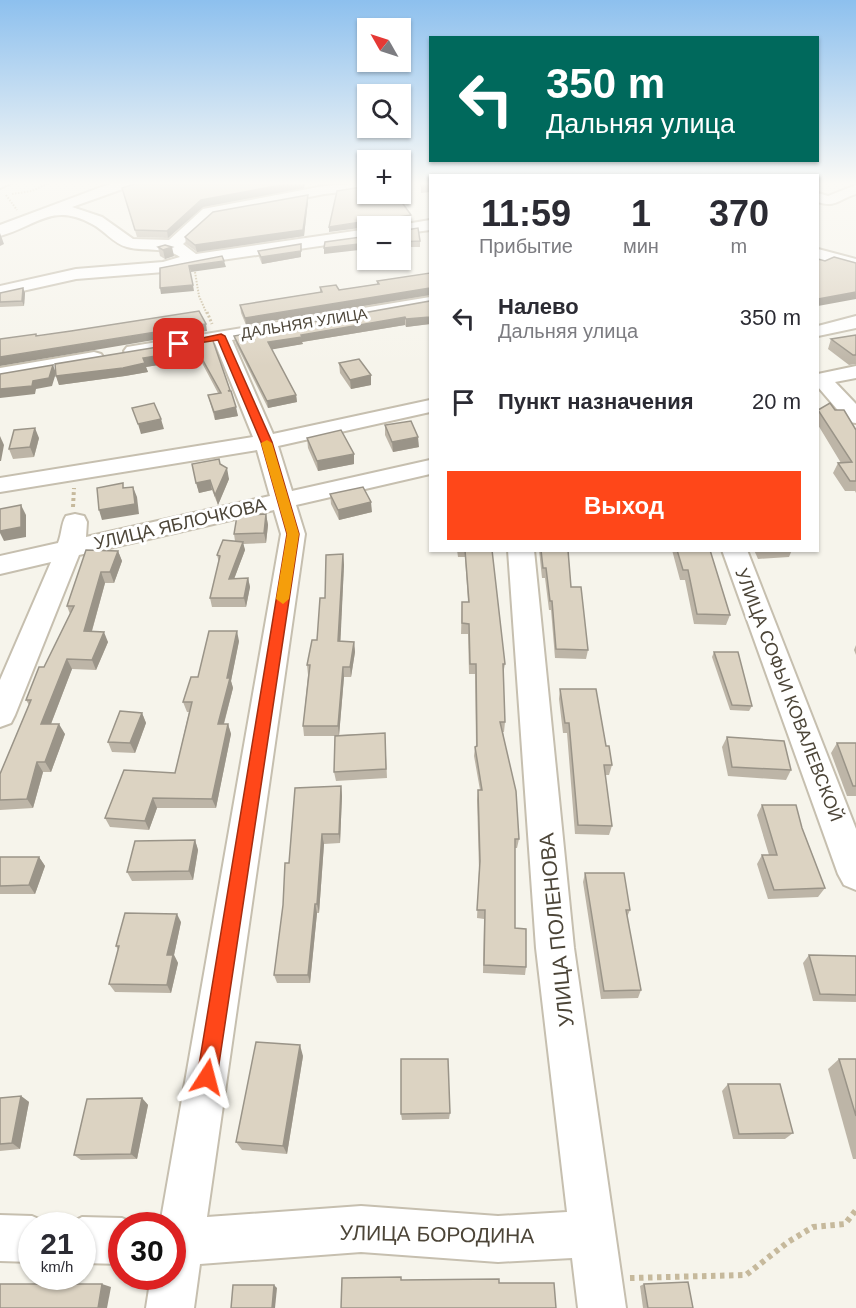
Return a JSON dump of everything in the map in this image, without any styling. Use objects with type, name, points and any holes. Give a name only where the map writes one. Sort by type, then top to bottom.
[{"type":"street","points":[[138,244],[173,245],[193,259]]},
{"type":"street","points":[[0,291],[76,274],[164,267],[193,259],[298,244]]},
{"type":"street","points":[[819,254],[856,264]]},
{"type":"street","name":"ДАЛЬНЯЯ УЛИЦА","points":[[0,374],[429,302]]},
{"type":"street","points":[[819,331],[856,322]]},
{"type":"street","points":[[182,1212],[293,534],[266,442],[221,336]]},
{"type":"street","points":[[821,375],[856,372]]},
{"type":"street","points":[[821,375],[856,417]]},
{"type":"street","points":[[0,485],[266,442],[429,406]]},
{"type":"street","name":"УЛИЦА ЯБЛОЧКОВА","points":[[0,565],[429,467]]},
{"type":"street","points":[[0,715],[69,549],[75,533],[75,522]]},
{"type":"street","name":"УЛИЦА ПОЛЕНОВА","points":[[521,552],[555,948],[601,1294]]},
{"type":"street","name":"УЛИЦА СОФЬИ КОВАЛЕВСКОЙ","points":[[735,552],[853,856]]},
{"type":"street","name":"УЛИЦА БОРОДИНА","points":[[186,1242],[361,1229],[498,1239],[594,1234]]},
{"type":"street","points":[[0,1238],[18,1239]]},
{"type":"street","points":[[171,1308],[173,1290]]},
{"type":"path","points":[[193,259],[199,296],[215,330],[221,336]]},
{"type":"path","points":[[75,522],[71,500],[81,471]]},
{"type":"path","points":[[601,1294],[746,1275],[788,1242],[813,1227],[845,1224],[856,1210]]},
{"type":"building","points":[[301,244],[301,251],[261,257],[258,251]]},
{"type":"building","points":[[325,244],[357,244],[324,248]]},
{"type":"building","points":[[165,245],[172,247],[163,250],[158,247]]},
{"type":"building","points":[[222,256],[224,261],[189,266],[193,285],[160,288],[160,268]]},
{"type":"building","points":[[834,257],[856,263],[856,292],[819,299],[819,259],[825,261]]},
{"type":"building","points":[[429,273],[429,288],[245,318],[240,305],[322,292],[320,287],[336,285],[339,290],[379,284],[377,281]]},
{"type":"building","points":[[23,288],[22,301],[0,302],[0,293]]},
{"type":"building","points":[[429,301],[429,317],[406,319],[405,317],[268,342],[296,395],[267,401],[234,336]]},
{"type":"building","points":[[199,311],[206,324],[0,357],[0,339],[36,334],[36,336]]},
{"type":"building","points":[[856,335],[856,355],[831,339]]},
{"type":"building","points":[[212,338],[230,390],[228,391],[231,391],[236,407],[214,412],[208,395],[221,393],[200,355],[195,356],[193,350],[143,358],[145,363],[123,368],[56,376],[55,364]]},
{"type":"building","points":[[359,359],[371,375],[350,380],[339,363]]},
{"type":"building","points":[[53,365],[49,378],[33,381],[32,386],[0,389],[0,374]]},
{"type":"building","points":[[154,403],[161,419],[138,424],[132,408]]},
{"type":"building","points":[[830,403],[835,410],[844,410],[856,430],[856,481],[850,481],[838,463],[852,462],[819,409]]},
{"type":"building","points":[[411,421],[418,437],[392,442],[385,425]]},
{"type":"building","points":[[35,428],[30,447],[9,449],[14,430]]},
{"type":"building","points":[[341,430],[354,454],[317,461],[307,438]]},
{"type":"building","points":[[219,459],[220,464],[227,468],[215,495],[210,480],[196,483],[192,464]]},
{"type":"building","points":[[123,483],[123,488],[133,487],[135,504],[99,510],[97,488]]},
{"type":"building","points":[[363,487],[371,502],[338,510],[330,494]]},
{"type":"building","points":[[21,505],[21,527],[0,531],[0,509]]},
{"type":"building","points":[[266,514],[264,533],[234,534],[237,516]]},
{"type":"building","points":[[223,540],[243,542],[229,579],[248,578],[244,598],[210,598],[220,556],[217,555]]},
{"type":"building","points":[[86,550],[118,551],[110,572],[101,572],[84,631],[104,632],[92,660],[67,659],[41,724],[59,724],[45,762],[37,762],[27,799],[0,800],[0,774],[31,700],[26,700],[39,667],[44,667],[74,606],[67,606]]},
{"type":"building","points":[[465,552],[492,552],[505,664],[503,664],[505,722],[500,722],[516,791],[519,839],[515,839],[515,928],[526,929],[526,967],[484,965],[485,910],[477,910],[480,861],[478,790],[482,790],[475,747],[477,746],[476,664],[470,664],[469,624],[462,623],[462,602],[469,602]]},
{"type":"building","points":[[541,552],[568,552],[571,587],[581,587],[588,650],[556,649],[552,601],[550,601],[546,568],[543,568]]},
{"type":"building","points":[[678,552],[711,552],[730,615],[697,614],[688,570],[683,570]]},
{"type":"building","points":[[343,554],[338,641],[354,642],[350,667],[343,667],[338,726],[303,726],[310,665],[307,665],[312,640],[317,640],[320,598],[325,598],[326,555]]},
{"type":"building","points":[[209,631],[237,631],[227,678],[230,678],[218,724],[228,724],[212,799],[153,798],[145,821],[105,818],[124,770],[175,773],[192,702],[183,702],[191,677],[198,677]]},
{"type":"building","points":[[714,652],[738,652],[752,706],[732,705]]},
{"type":"building","points":[[560,689],[596,689],[606,746],[609,746],[612,765],[604,765],[612,826],[578,825],[569,723],[565,723]]},
{"type":"building","points":[[120,711],[142,713],[130,743],[108,742]]},
{"type":"building","points":[[385,733],[386,769],[334,772],[335,736]]},
{"type":"building","points":[[727,737],[784,741],[791,770],[732,767]]},
{"type":"building","points":[[837,743],[856,743],[856,786],[853,786]]},
{"type":"building","points":[[341,786],[339,834],[322,834],[317,904],[315,904],[308,975],[274,975],[283,905],[285,863],[289,863],[295,788]]},
{"type":"building","points":[[762,805],[796,805],[802,828],[825,888],[774,890],[762,855],[777,855]]},
{"type":"building","points":[[195,840],[189,871],[127,872],[135,841]]},
{"type":"building","points":[[0,857],[39,857],[29,885],[0,886]]},
{"type":"building","points":[[585,873],[624,873],[630,910],[626,910],[641,990],[604,991]]},
{"type":"building","points":[[125,913],[177,914],[167,955],[173,955],[167,985],[109,984]]},
{"type":"building","points":[[809,955],[856,956],[856,995],[820,994]]},
{"type":"building","points":[[256,1042],[300,1045],[283,1146],[236,1142]]},
{"type":"building","points":[[401,1059],[448,1059],[450,1113],[401,1114]]},
{"type":"building","points":[[839,1059],[856,1059],[856,1116]]},
{"type":"building","points":[[728,1084],[780,1084],[793,1133],[739,1134]]},
{"type":"building","points":[[21,1096],[12,1143],[0,1144],[0,1098]]},
{"type":"building","points":[[142,1098],[131,1154],[74,1155],[87,1099]]},
{"type":"building","points":[[401,1277],[401,1280],[499,1279],[499,1283],[554,1283],[556,1308],[341,1308],[342,1278]]},
{"type":"building","points":[[688,1282],[693,1308],[648,1308],[644,1284]]},
{"type":"building","points":[[0,1284],[18,1284],[18,1290],[96,1290],[96,1284],[102,1284],[98,1308],[0,1308]]},
{"type":"building","points":[[233,1285],[274,1285],[272,1308],[231,1308]]},
{"type":"slow traffic","points":[[267,443],[293,534],[283,599]]},
{"type":"route","points":[[179,344],[221,336],[266,442],[293,534],[207,1077]]}]
